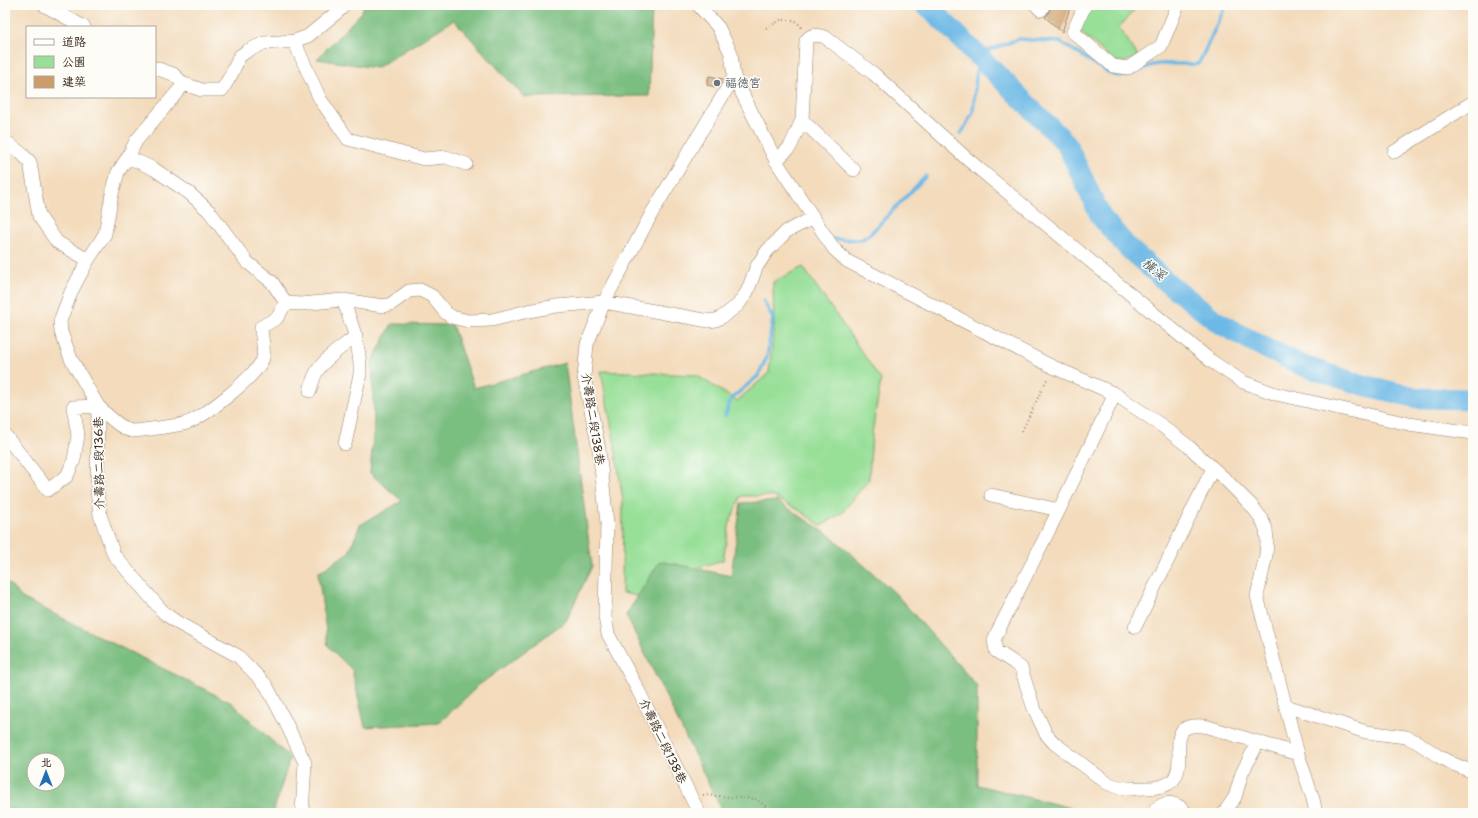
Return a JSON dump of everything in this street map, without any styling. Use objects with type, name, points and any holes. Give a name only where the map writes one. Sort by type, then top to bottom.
[{"type":"street","points":[[44,5],[82,26]]},
{"type":"street","points":[[156,68],[173,74],[184,84],[202,90],[222,90],[240,56],[247,51],[264,43],[294,42],[308,36],[341,9],[343,5]]},
{"type":"street","points":[[698,5],[718,27],[731,53],[734,77],[776,161],[834,249],[847,261],[1053,367],[1115,394],[1161,425],[1213,468],[1251,505],[1261,518],[1266,529],[1267,541],[1266,555],[1257,596],[1298,754],[1313,799],[1316,813]]},
{"type":"street","points":[[1085,5],[1073,32],[1113,66],[1128,68],[1161,46],[1178,5]]},
{"type":"street","points":[[776,161],[790,147],[802,120],[806,46],[808,37],[819,35],[874,74],[966,158],[1211,361],[1244,382],[1276,394],[1401,422],[1473,433]]},
{"type":"street","points":[[294,42],[320,99],[348,139],[424,158],[446,157],[466,164]]},
{"type":"street","name":"介壽路二段138巷","points":[[699,813],[638,690],[608,634],[605,616],[607,523],[599,449],[584,377],[586,344],[604,302],[653,211],[734,77]]},
{"type":"street","points":[[184,84],[136,141],[128,157],[154,169],[189,193],[209,211],[247,262],[272,282],[286,303]]},
{"type":"street","points":[[1394,152],[1473,102]]},
{"type":"street","points":[[802,120],[854,170]]},
{"type":"street","points":[[5,141],[22,153],[30,162],[39,216],[57,242],[88,260]]},
{"type":"street","name":"介壽路二段136巷","points":[[128,157],[118,172],[112,194],[105,234],[88,260],[71,292],[60,321],[61,332],[71,359],[98,406],[98,491],[100,515],[114,555],[164,613],[178,623],[238,656],[266,685],[305,763],[302,813]]},
{"type":"street","points":[[286,303],[302,304],[343,300],[383,306],[391,304],[409,292],[420,290],[432,296],[446,313],[452,317],[468,321],[479,322],[557,306],[604,302],[709,321],[716,320],[744,299],[757,266],[767,251],[786,231],[813,218]]},
{"type":"street","points":[[343,300],[356,336],[361,363],[345,444]]},
{"type":"street","points":[[5,435],[48,490],[67,476],[74,460],[78,435],[73,407],[98,406],[119,425],[132,431],[188,423],[216,406],[256,370],[263,358],[261,327],[277,318],[286,303]]},
{"type":"street","points":[[310,391],[314,376],[318,370],[328,359],[356,336]]},
{"type":"street","points":[[1115,394],[994,640],[996,651],[1021,668],[1033,706],[1046,734],[1054,743],[1107,783],[1122,788],[1135,789],[1153,788],[1172,781],[1176,774],[1178,765],[1181,734],[1184,729],[1190,726],[1197,725],[1298,754]]},
{"type":"street","points":[[1135,627],[1213,468]]},
{"type":"street","points":[[991,495],[1059,510]]},
{"type":"street","points":[[1286,706],[1366,732],[1406,737],[1451,763],[1473,772]]},
{"type":"street","points":[[1224,813],[1235,797],[1242,773],[1258,742]]},
{"type":"street","points":[[1154,813],[1155,810],[1161,805],[1168,803],[1175,804],[1186,813]]},
{"type":"path","points":[[766,28],[781,20],[795,20],[808,37]]},
{"type":"path","points":[[1022,431],[1053,367]]},
{"type":"path","points":[[690,794],[756,798],[774,813]]},
{"type":"green space","points":[[364,5],[652,5],[649,96],[524,97],[454,20],[376,68],[317,59],[361,13]]},
{"type":"green space","points":[[1089,5],[1139,5],[1119,27],[1138,56],[1125,62],[1114,61],[1078,30]]},
{"type":"green space","points":[[803,267],[881,380],[872,433],[869,479],[842,513],[821,526],[802,512],[772,496],[741,496],[730,522],[723,560],[670,576],[648,598],[622,593],[623,501],[614,440],[601,371],[696,375],[737,401],[769,373],[774,327],[773,282]]},
{"type":"green space","points":[[392,324],[452,325],[474,388],[565,363],[592,566],[566,621],[479,685],[439,723],[365,727],[352,670],[328,646],[318,573],[349,552],[360,525],[402,501],[370,473],[374,426],[372,362]]},
{"type":"green space","points":[[777,501],[832,537],[894,592],[977,686],[977,785],[1092,813],[723,813],[626,615],[660,561],[731,576],[741,503]]},
{"type":"green space","points":[[5,580],[22,598],[232,703],[290,758],[273,813],[5,813]]},
{"type":"building","points":[[1052,5],[1067,5],[1070,8],[1062,32],[1045,17]]},
{"type":"building","name":"福德宮","points":[[709,76],[723,79],[718,87],[707,85]]},
{"type":"waterway","name":"橫溪","points":[[925,5],[930,8],[1066,143],[1101,217],[1128,248],[1169,284],[1219,323],[1267,349],[1306,367],[1363,385],[1418,398],[1473,399]]},
{"type":"waterway","points":[[961,134],[973,112],[978,54],[1019,39],[1060,42],[1111,74],[1118,76],[1133,74],[1157,64],[1198,64],[1226,5]]},
{"type":"waterway","points":[[833,239],[861,240],[870,234],[926,176]]},
{"type":"waterway","points":[[725,416],[731,399],[758,376],[767,357],[773,318],[763,300]]},
{"type":"place","name":"福德宮","points":[[717,83]]}]
